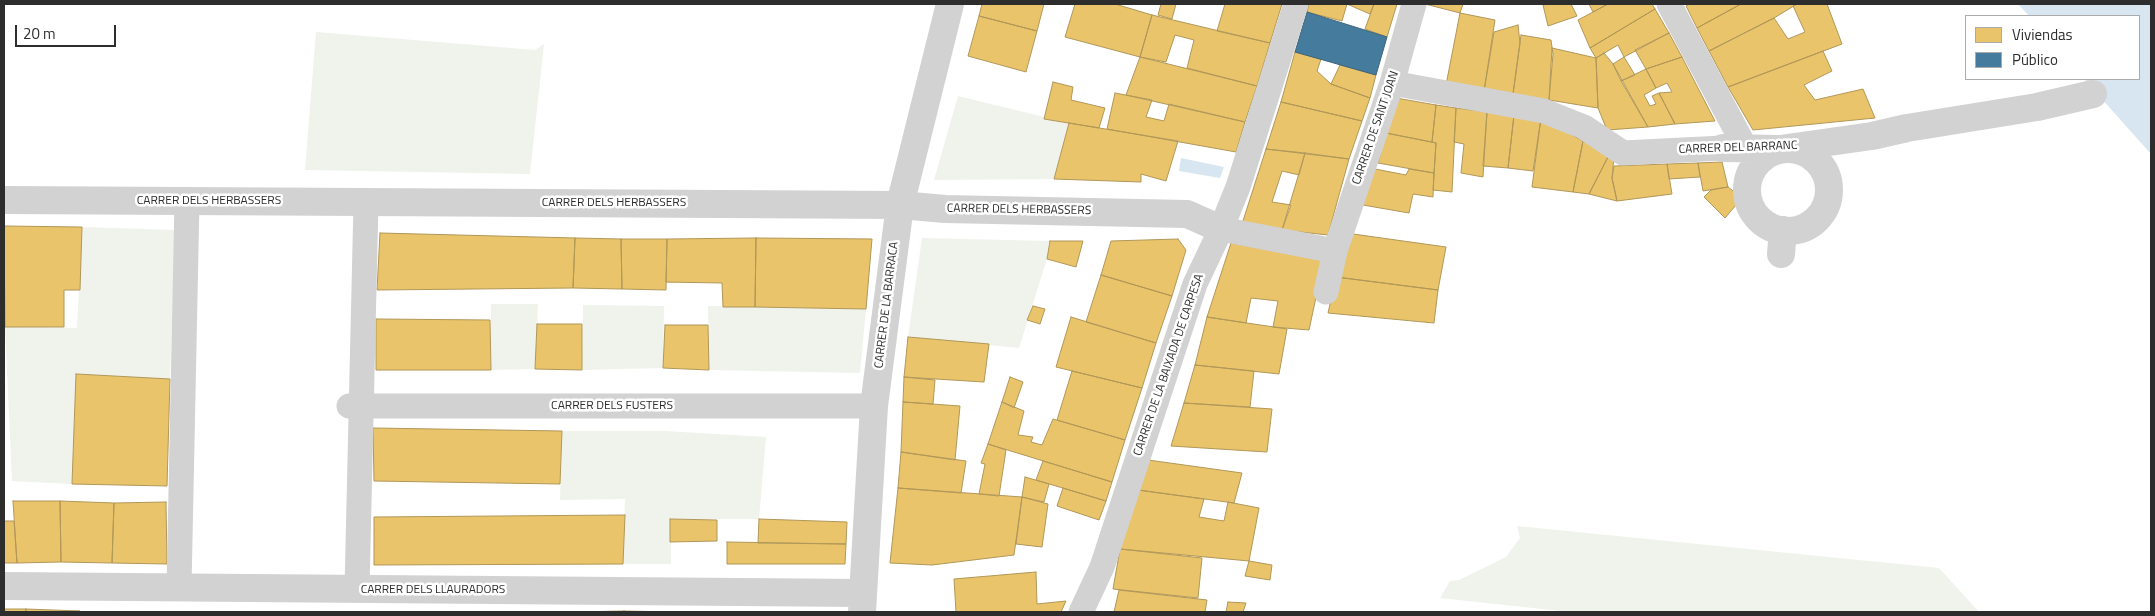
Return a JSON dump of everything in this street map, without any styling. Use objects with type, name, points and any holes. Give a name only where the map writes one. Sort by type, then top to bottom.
[{"type":"street","name":"CARRER DE LA BARRACA","points":[[862,602],[874,406],[900,205],[950,4]]},
{"type":"street","name":"CARRER DE LA BAIXADA DE CARPESA","points":[[1081,612],[1102,567],[1195,284],[1221,229],[1238,186],[1296,4]]},
{"type":"street","name":"CARRER DE SANT JOAN","points":[[1326,292],[1335,251],[1392,83],[1414,4]]},
{"type":"street","points":[[1669,4],[1734,148]]},
{"type":"street","name":"CARRER DEL BARRANC","points":[[1392,83],[1544,111],[1584,127],[1622,153],[1734,148],[1780,149],[1872,136],[1907,128],[2037,107],[2093,94]]},
{"type":"street","points":[[1780,149],[1793,149],[1805,152],[1816,159],[1825,170],[1829,182],[1829,195],[1825,208],[1817,219],[1805,227],[1792,231],[1782,242],[1755,214],[1749,201],[1747,187],[1750,174],[1757,163],[1768,154],[1780,149]]},
{"type":"street","name":"CARRER DELS HERBASSERS","points":[[4,200],[900,205],[1000,210],[1187,214],[1221,229]]},
{"type":"street","points":[[179,587],[187,201]]},
{"type":"street","points":[[357,590],[355,406],[366,202]]},
{"type":"street","points":[[1221,229],[1335,251]]},
{"type":"street","name":"CARRER DELS FUSTERS","points":[[355,406],[874,406]]},
{"type":"street","name":"CARRER DELS LLAURADORS","points":[[4,586],[357,590],[862,602]]},
{"type":"shaded area","points":[[2018,4],[2151,4],[2151,154],[2085,80],[2140,80],[2140,15],[2028,15]]},
{"type":"shaded area","points":[[316,32],[535,50],[544,44],[530,174],[305,170]]},
{"type":"shaded area","points":[[958,96],[1069,123],[1054,179],[934,180]]},
{"type":"shaded area","points":[[1181,158],[1224,167],[1220,178],[1179,171]]},
{"type":"shaded area","points":[[82,227],[175,230],[170,379],[76,374],[72,484],[12,481],[5,327],[77,328]]},
{"type":"shaded area","points":[[922,238],[1050,241],[1047,259],[1019,348],[908,337]]},
{"type":"shaded area","points":[[491,304],[538,304],[535,369],[491,370]]},
{"type":"shaded area","points":[[583,305],[664,306],[663,368],[582,370]]},
{"type":"shaded area","points":[[708,306],[866,309],[860,373],[709,370]]},
{"type":"shaded area","points":[[562,431],[665,431],[766,437],[759,519],[671,519],[671,564],[623,564],[625,499],[560,500]]},
{"type":"shaded area","points":[[1517,526],[1939,568],[1979,612],[1570,612],[1440,598],[1450,581],[1459,580],[1506,557],[1520,538]]},
{"type":"building: Viviendas","points":[[982,4],[1044,4],[1037,31],[979,16]]},
{"type":"building: Viviendas","points":[[1075,4],[1115,4],[1152,15],[1140,57],[1065,37]]},
{"type":"building: Viviendas","points":[[1161,4],[1176,4],[1172,19],[1158,15]]},
{"type":"building: Viviendas","points":[[1225,4],[1282,4],[1270,43],[1217,31]]},
{"type":"building: Viviendas","points":[[1309,4],[1347,4],[1342,21],[1307,12]]},
{"type":"building: Viviendas","points":[[1347,4],[1374,4],[1370,14]]},
{"type":"building: Viviendas","points":[[1374,4],[1397,4],[1387,37],[1365,29]]},
{"type":"building: Viviendas","points":[[1425,4],[1463,4],[1460,13]]},
{"type":"building: Viviendas","points":[[1571,4],[1577,16],[1548,26],[1543,5]]},
{"type":"building: Viviendas","points":[[1589,4],[1608,4],[1593,12]]},
{"type":"building: Viviendas","points":[[1608,4],[1652,4],[1655,9],[1590,48],[1578,20]]},
{"type":"building: Viviendas","points":[[1690,4],[1741,4],[1697,28],[1686,6]]},
{"type":"building: Viviendas","points":[[1741,4],[1797,4],[1774,18],[1709,51],[1697,28]]},
{"type":"building: Viviendas","points":[[1797,4],[1827,4],[1842,44],[1728,87],[1709,51],[1774,18],[1788,39],[1805,32],[1793,6]]},
{"type":"building: Viviendas","points":[[1655,9],[1669,33],[1624,57],[1618,45],[1596,58],[1590,48]]},
{"type":"building: Viviendas","points":[[1460,13],[1495,20],[1484,91],[1446,85]]},
{"type":"building: Viviendas","points":[[1152,15],[1270,43],[1257,86],[1187,68],[1194,40],[1175,35],[1166,62],[1140,57]]},
{"type":"building: Viviendas","points":[[979,16],[1037,31],[1026,72],[968,56]]},
{"type":"building: Viviendas","points":[[1518,25],[1520,43],[1513,94],[1484,91],[1494,32]]},
{"type":"building: Viviendas","points":[[1669,33],[1682,57],[1646,69],[1635,50]]},
{"type":"building: Viviendas","points":[[1521,35],[1551,40],[1553,54],[1549,100],[1513,94]]},
{"type":"building: Viviendas","points":[[1552,48],[1596,58],[1598,108],[1549,100]]},
{"type":"building: Viviendas","points":[[1823,51],[1832,71],[1804,85],[1815,100],[1863,89],[1875,118],[1753,130],[1728,87]]},
{"type":"building: Viviendas","points":[[1295,52],[1321,59],[1317,71],[1331,84],[1370,98],[1362,121],[1281,102]]},
{"type":"building: Viviendas","points":[[1604,53],[1613,64],[1648,127],[1607,130],[1598,108],[1596,58]]},
{"type":"building: Viviendas","points":[[1140,57],[1257,86],[1245,122],[1126,95]]},
{"type":"building: Viviendas","points":[[1624,57],[1635,75],[1621,81],[1613,64]]},
{"type":"building: Viviendas","points":[[1682,57],[1715,121],[1675,124],[1659,93],[1672,92],[1667,83],[1656,88],[1646,69]]},
{"type":"building: Viviendas","points":[[1340,65],[1376,75],[1370,98],[1331,84]]},
{"type":"building: Viviendas","points":[[1646,69],[1656,88],[1644,95],[1650,106],[1656,104],[1652,96],[1659,93],[1675,124],[1648,127],[1621,81]]},
{"type":"building: Viviendas","points":[[1053,82],[1073,87],[1071,100],[1105,108],[1099,128],[1044,119]]},
{"type":"building: Viviendas","points":[[1115,93],[1152,100],[1146,117],[1164,121],[1169,104],[1245,122],[1236,152],[1107,129]]},
{"type":"building: Viviendas","points":[[1396,98],[1436,105],[1432,142],[1386,133]]},
{"type":"building: Viviendas","points":[[1281,102],[1362,121],[1349,159],[1266,149]]},
{"type":"building: Viviendas","points":[[1436,105],[1456,108],[1452,192],[1433,190],[1436,143],[1432,142]]},
{"type":"building: Viviendas","points":[[1456,108],[1487,112],[1483,177],[1461,173],[1464,144],[1454,142]]},
{"type":"building: Viviendas","points":[[1487,112],[1514,115],[1508,168],[1483,166]]},
{"type":"building: Viviendas","points":[[1514,115],[1541,118],[1533,171],[1508,168]]},
{"type":"building: Viviendas","points":[[1541,118],[1583,141],[1573,192],[1532,187]]},
{"type":"building: Viviendas","points":[[1069,123],[1178,141],[1166,181],[1141,174],[1141,182],[1054,179]]},
{"type":"building: Viviendas","points":[[1386,133],[1436,143],[1434,173],[1378,163]]},
{"type":"building: Viviendas","points":[[1583,141],[1609,155],[1589,194],[1573,192]]},
{"type":"building: Viviendas","points":[[1266,149],[1305,153],[1299,175],[1282,171],[1272,202],[1291,205],[1282,230],[1242,224]]},
{"type":"building: Viviendas","points":[[1305,153],[1349,159],[1328,235],[1282,230]]},
{"type":"building: Viviendas","points":[[1609,155],[1614,157],[1612,178],[1617,201],[1589,194]]},
{"type":"building: Viviendas","points":[[1722,162],[1728,187],[1703,191],[1698,163]]},
{"type":"building: Viviendas","points":[[1698,163],[1700,177],[1669,179],[1667,164]]},
{"type":"building: Viviendas","points":[[1667,164],[1672,194],[1617,201],[1612,178],[1614,166]]},
{"type":"building: Viviendas","points":[[1375,169],[1406,175],[1409,169],[1434,173],[1433,197],[1413,194],[1409,213],[1363,205]]},
{"type":"building: Viviendas","points":[[1728,187],[1742,198],[1725,218],[1704,197],[1711,190]]},
{"type":"building: Viviendas","points":[[4,226],[82,227],[80,290],[64,290],[64,327],[5,327]]},
{"type":"building: Viviendas","points":[[380,233],[575,238],[573,288],[377,290]]},
{"type":"building: Viviendas","points":[[1353,234],[1446,247],[1438,290],[1336,277]]},
{"type":"building: Viviendas","points":[[575,238],[621,239],[622,289],[573,288]]},
{"type":"building: Viviendas","points":[[756,238],[872,239],[866,309],[755,307]]},
{"type":"building: Viviendas","points":[[756,238],[755,307],[723,307],[722,283],[666,282],[667,239]]},
{"type":"building: Viviendas","points":[[621,239],[667,239],[666,290],[622,289]]},
{"type":"building: Viviendas","points":[[1178,239],[1186,250],[1172,296],[1101,275],[1111,241]]},
{"type":"building: Viviendas","points":[[1050,241],[1083,241],[1076,267],[1047,259]]},
{"type":"building: Viviendas","points":[[1231,243],[1324,260],[1309,330],[1273,327],[1278,301],[1251,298],[1246,323],[1207,317]]},
{"type":"building: Viviendas","points":[[1101,275],[1172,296],[1156,343],[1086,322]]},
{"type":"building: Viviendas","points":[[1336,277],[1438,290],[1434,323],[1328,313]]},
{"type":"building: Viviendas","points":[[1033,306],[1045,309],[1040,324],[1027,320]]},
{"type":"building: Viviendas","points":[[1071,317],[1156,343],[1142,388],[1056,367]]},
{"type":"building: Viviendas","points":[[1207,317],[1287,329],[1279,374],[1195,365]]},
{"type":"building: Viviendas","points":[[376,319],[490,320],[491,370],[376,370]]},
{"type":"building: Viviendas","points":[[537,324],[582,324],[582,370],[535,369]]},
{"type":"building: Viviendas","points":[[665,325],[708,325],[709,370],[663,368]]},
{"type":"building: Viviendas","points":[[908,337],[989,344],[984,382],[904,377]]},
{"type":"building: Viviendas","points":[[1195,365],[1254,371],[1250,407],[1184,403]]},
{"type":"building: Viviendas","points":[[1072,371],[1142,388],[1125,440],[1057,420]]},
{"type":"building: Viviendas","points":[[76,374],[170,379],[167,486],[72,484]]},
{"type":"building: Viviendas","points":[[904,377],[935,380],[933,404],[903,402]]},
{"type":"building: Viviendas","points":[[1010,377],[1023,382],[1014,408],[1002,402]]},
{"type":"building: Viviendas","points":[[903,402],[960,406],[955,460],[901,452]]},
{"type":"building: Viviendas","points":[[1002,402],[1024,411],[1018,435],[1033,437],[1031,442],[1042,445],[1053,419],[1125,440],[1112,482],[988,444]]},
{"type":"building: Viviendas","points":[[1184,403],[1272,409],[1267,452],[1171,446]]},
{"type":"building: Viviendas","points":[[373,428],[562,431],[560,484],[374,481]]},
{"type":"building: Viviendas","points":[[988,444],[1006,450],[999,496],[979,494],[985,464],[981,463]]},
{"type":"building: Viviendas","points":[[901,452],[966,461],[961,493],[898,488]]},
{"type":"building: Viviendas","points":[[1148,460],[1242,473],[1234,503],[1138,490]]},
{"type":"building: Viviendas","points":[[1043,461],[1112,482],[1106,501],[1036,480]]},
{"type":"building: Viviendas","points":[[1025,477],[1049,484],[1044,502],[1022,497]]},
{"type":"building: Viviendas","points":[[898,488],[1022,497],[1014,555],[932,565],[890,563]]},
{"type":"building: Viviendas","points":[[1063,488],[1106,501],[1099,520],[1057,506]]},
{"type":"building: Viviendas","points":[[1138,490],[1204,499],[1199,517],[1224,521],[1228,502],[1259,508],[1249,561],[1120,549]]},
{"type":"building: Viviendas","points":[[1022,497],[1048,504],[1042,547],[1016,544]]},
{"type":"building: Viviendas","points":[[13,501],[60,501],[61,562],[17,563]]},
{"type":"building: Viviendas","points":[[60,501],[114,503],[112,563],[61,562]]},
{"type":"building: Viviendas","points":[[166,502],[167,564],[112,563],[114,503]]},
{"type":"building: Viviendas","points":[[625,515],[623,564],[374,565],[374,517]]},
{"type":"building: Viviendas","points":[[670,519],[717,520],[717,541],[670,542]]},
{"type":"building: Viviendas","points":[[759,519],[847,522],[846,544],[758,543]]},
{"type":"building: Viviendas","points":[[4,521],[14,521],[17,563],[4,563]]},
{"type":"building: Viviendas","points":[[727,542],[846,544],[845,564],[727,564]]},
{"type":"building: Viviendas","points":[[1120,549],[1202,558],[1198,598],[1113,589]]},
{"type":"building: Viviendas","points":[[1249,561],[1272,565],[1270,580],[1245,576]]},
{"type":"building: Viviendas","points":[[1036,572],[1037,604],[1066,601],[1061,612],[956,612],[954,579]]},
{"type":"building: Viviendas","points":[[1119,590],[1207,600],[1205,612],[1114,612]]},
{"type":"building: Viviendas","points":[[1228,602],[1246,603],[1243,612],[1226,612]]},
{"type":"building: Viviendas","points":[[4,609],[26,609],[26,612],[4,612]]},
{"type":"building: Viviendas","points":[[26,609],[80,611],[26,612]]},
{"type":"building: Viviendas","points":[[624,611],[676,612],[624,612]]},
{"type":"building: Viviendas","points":[[624,611],[624,612],[571,612]]},
{"type":"building: Público","points":[[1307,12],[1387,37],[1376,75],[1295,52]]}]
